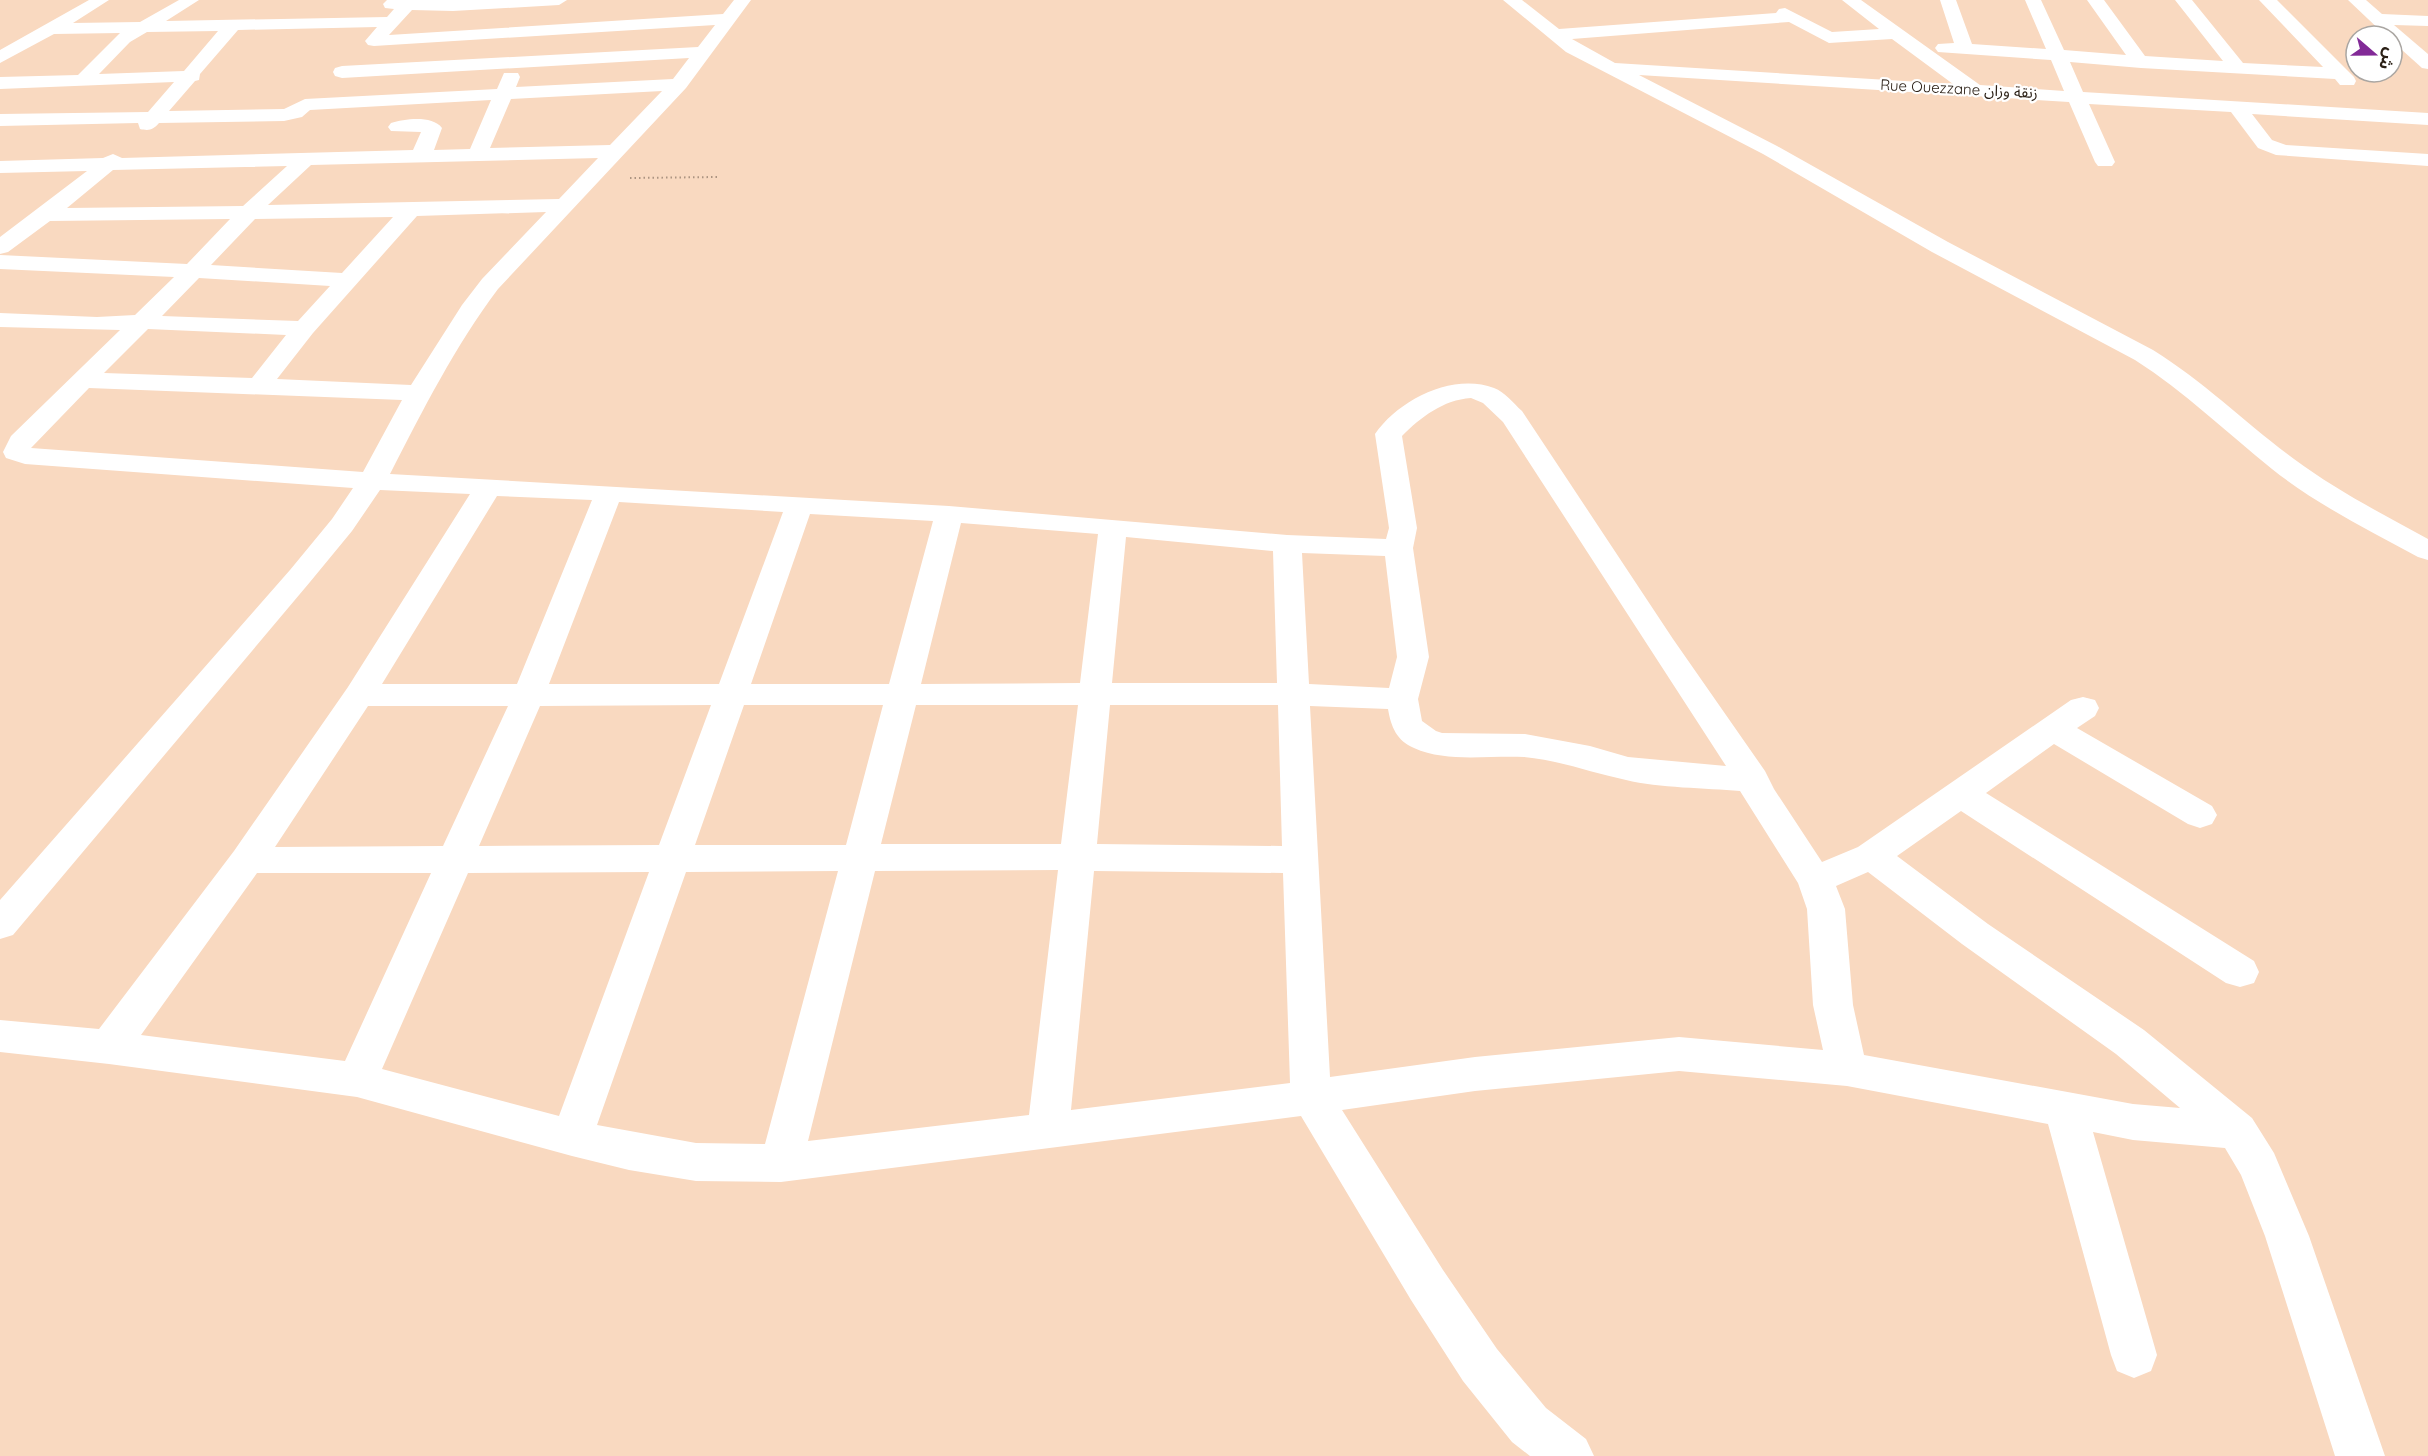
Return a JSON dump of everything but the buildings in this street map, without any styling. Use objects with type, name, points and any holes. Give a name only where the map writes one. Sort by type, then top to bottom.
[{"type":"street","points":[[1,56],[101,0]]},
{"type":"street","points":[[83,80],[108,52],[142,27],[191,0]]},
{"type":"street","points":[[378,2],[453,6],[560,0]]},
{"type":"street","points":[[0,925],[342,525],[372,481],[419,393],[470,310],[490,284],[679,84],[743,0]]},
{"type":"street","name":"Rue Ouezzane زنقة وزان","points":[[1510,0],[1572,48],[1611,68],[2428,118]]},
{"type":"street","points":[[1763,0],[1795,13],[1829,38],[1895,33]]},
{"type":"street","points":[[1948,0],[1965,49]]},
{"type":"street","points":[[2032,0],[2060,58],[2074,96],[2102,150],[2105,162]]},
{"type":"street","points":[[2095,0],[2141,63]]},
{"type":"street","points":[[2183,0],[2238,68]]},
{"type":"street","points":[[2267,0],[2380,115]]},
{"type":"street","points":[[2356,0],[2420,50],[2428,64]]},
{"type":"street","points":[[477,156],[516,64],[537,1]]},
{"type":"street","points":[[0,120],[295,113],[374,41],[408,2]]},
{"type":"street","points":[[1831,7],[1852,2],[1974,90]]},
{"type":"street","points":[[1536,21],[1703,7]]},
{"type":"street","points":[[1554,35],[1795,13]]},
{"type":"street","points":[[374,41],[729,19]]},
{"type":"street","points":[[2379,19],[2428,21]]},
{"type":"street","points":[[50,29],[389,22]]},
{"type":"street","points":[[0,247],[45,215],[109,164],[192,76],[232,26]]},
{"type":"street","points":[[1912,45],[2060,58],[2340,74]]},
{"type":"street","points":[[342,72],[705,52]]},
{"type":"street","points":[[1611,68],[1770,150],[1940,247],[2144,355],[2176,375],[2283,464],[2329,496],[2428,551]]},
{"type":"street","points":[[0,83],[192,76]]},
{"type":"street","points":[[305,105],[679,84]]},
{"type":"street","points":[[2236,106],[2265,144],[2283,151],[2428,160]]},
{"type":"street","points":[[398,127],[427,126],[432,128],[421,157]]},
{"type":"street","points":[[0,167],[616,152]]},
{"type":"street","points":[[306,159],[249,212],[193,271],[20,442],[16,452],[35,457],[372,481],[949,514],[1113,526],[1287,543],[1398,548]]},
{"type":"street","points":[[0,184],[32,166]]},
{"type":"street","points":[[45,215],[411,210],[565,205]]},
{"type":"street","points":[[259,386],[304,328],[411,210]]},
{"type":"street","points":[[0,262],[349,280]]},
{"type":"street","points":[[0,320],[304,328]]},
{"type":"street","points":[[82,380],[419,393]]},
{"type":"street","points":[[1753,780],[1629,769],[1590,758],[1525,746],[1442,744],[1425,740],[1407,726],[1402,699],[1413,657],[1398,548],[1403,528],[1388,434],[1406,416],[1438,398],[1462,392],[1485,394],[1513,417],[1662,646],[1753,780],[1758,792],[1815,880],[1826,909],[1833,1005],[1847,1068]]},
{"type":"street","points":[[109,1047],[247,860],[359,695],[488,487]]},
{"type":"street","points":[[357,1080],[530,694],[609,493]]},
{"type":"street","points":[[572,1138],[799,506]]},
{"type":"street","points":[[782,1162],[949,514]]},
{"type":"street","points":[[1048,1131],[1113,526]]},
{"type":"street","points":[[1287,543],[1311,1097],[1426,1285],[1480,1365],[1530,1425],[1569,1456]]},
{"type":"street","points":[[359,695],[1293,694],[1402,699]]},
{"type":"street","points":[[1815,880],[1871,856],[2083,708]]},
{"type":"street","points":[[2054,729],[2200,814]]},
{"type":"street","points":[[1961,794],[2241,972]]},
{"type":"street","points":[[1871,856],[1975,934],[2130,1042],[2237,1131],[2259,1166],[2288,1236],[2360,1456]]},
{"type":"street","points":[[247,860],[1078,857],[1300,860]]},
{"type":"street","points":[[0,1035],[357,1080],[572,1138],[629,1151],[696,1162],[782,1162],[1048,1131],[1475,1074],[1680,1054],[1847,1068],[2133,1122],[2237,1131]]},
{"type":"street","points":[[2065,1110],[2134,1354]]},
{"type":"path","points":[[590,179],[718,177]]}]
